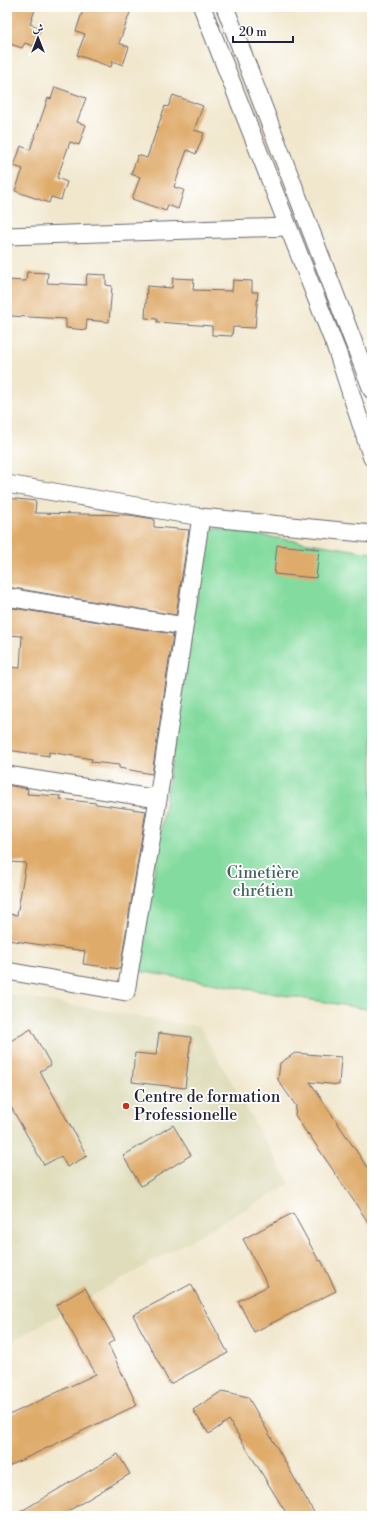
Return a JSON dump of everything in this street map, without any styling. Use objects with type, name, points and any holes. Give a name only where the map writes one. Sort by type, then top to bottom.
[{"type":"street","points":[[202,7],[337,351],[372,458]]},
{"type":"street","points":[[225,7],[372,390]]},
{"type":"street","points":[[7,236],[288,227]]},
{"type":"street","points":[[7,484],[201,517],[372,534]]},
{"type":"street","points":[[7,971],[126,992],[158,799],[201,517]]},
{"type":"street","points":[[7,597],[184,626]]},
{"type":"street","points":[[7,775],[158,799]]},
{"type":"shaded area","name":"Centre de formation Professionelle","points":[[7,994],[200,1027],[290,1184],[7,1344]]},
{"type":"green space","name":"Cimetière chrétien","points":[[208,527],[372,553],[372,1010],[139,971]]},
{"type":"building","points":[[7,7],[36,7],[30,24],[41,28],[34,46],[25,43],[22,48],[7,43]]},
{"type":"building","points":[[84,7],[132,7],[119,43],[129,47],[123,65],[113,61],[111,67],[77,55],[85,34],[76,31]]},
{"type":"building","points":[[55,87],[86,98],[77,122],[86,125],[79,145],[70,142],[57,178],[67,182],[61,200],[51,197],[49,203],[15,191],[23,169],[14,166],[21,146],[30,150],[48,98],[51,99]]},
{"type":"building","points":[[173,95],[203,106],[194,130],[204,133],[196,154],[187,150],[174,187],[184,190],[178,209],[168,205],[166,211],[132,199],[140,177],[131,174],[138,155],[147,158],[165,106],[168,107]]},
{"type":"building","points":[[27,272],[48,273],[47,283],[86,285],[87,274],[106,275],[106,285],[112,286],[109,322],[87,320],[86,330],[66,328],[66,319],[11,316],[11,313],[7,313],[7,280],[26,281]]},
{"type":"building","points":[[173,278],[194,279],[193,290],[232,291],[233,280],[252,281],[252,292],[258,292],[255,328],[233,327],[232,336],[212,335],[212,326],[157,322],[157,319],[145,318],[147,286],[172,288]]},
{"type":"building","points":[[7,498],[36,501],[35,513],[129,515],[154,519],[154,527],[189,530],[176,615],[7,587]]},
{"type":"building","points":[[277,545],[319,549],[316,578],[274,574]]},
{"type":"building","points":[[7,607],[173,634],[152,774],[119,768],[119,765],[91,762],[92,759],[49,752],[49,756],[7,750],[7,667],[20,668],[22,636],[7,635]]},
{"type":"building","points":[[7,785],[28,789],[27,794],[61,796],[60,799],[146,811],[120,969],[83,964],[85,951],[7,940],[7,914],[17,915],[26,863],[7,862]]},
{"type":"building","points":[[31,1029],[51,1065],[40,1071],[87,1156],[67,1167],[61,1156],[44,1165],[7,1100],[7,1043]]},
{"type":"building","points":[[159,1033],[191,1037],[185,1088],[132,1082],[135,1053],[156,1055]]},
{"type":"building","points":[[295,1053],[341,1057],[339,1085],[310,1082],[369,1170],[369,1175],[372,1180],[372,1228],[295,1115],[296,1106],[278,1080],[280,1063]]},
{"type":"building","points":[[173,1125],[191,1155],[141,1186],[123,1156]]},
{"type":"building","points":[[293,1213],[319,1261],[321,1260],[336,1291],[254,1332],[238,1301],[268,1286],[243,1239]]},
{"type":"building","points":[[191,1284],[228,1353],[170,1384],[133,1315]]},
{"type":"building","points":[[85,1288],[115,1340],[108,1344],[137,1405],[7,1467],[7,1416],[96,1374],[56,1305]]},
{"type":"building","points":[[222,1391],[248,1397],[316,1516],[288,1516],[229,1420],[209,1434],[193,1410]]},
{"type":"building","points":[[118,1454],[130,1474],[60,1516],[13,1516]]},
{"type":"place","name":"Centre de formation Professionelle","points":[[126,1106]]}]
